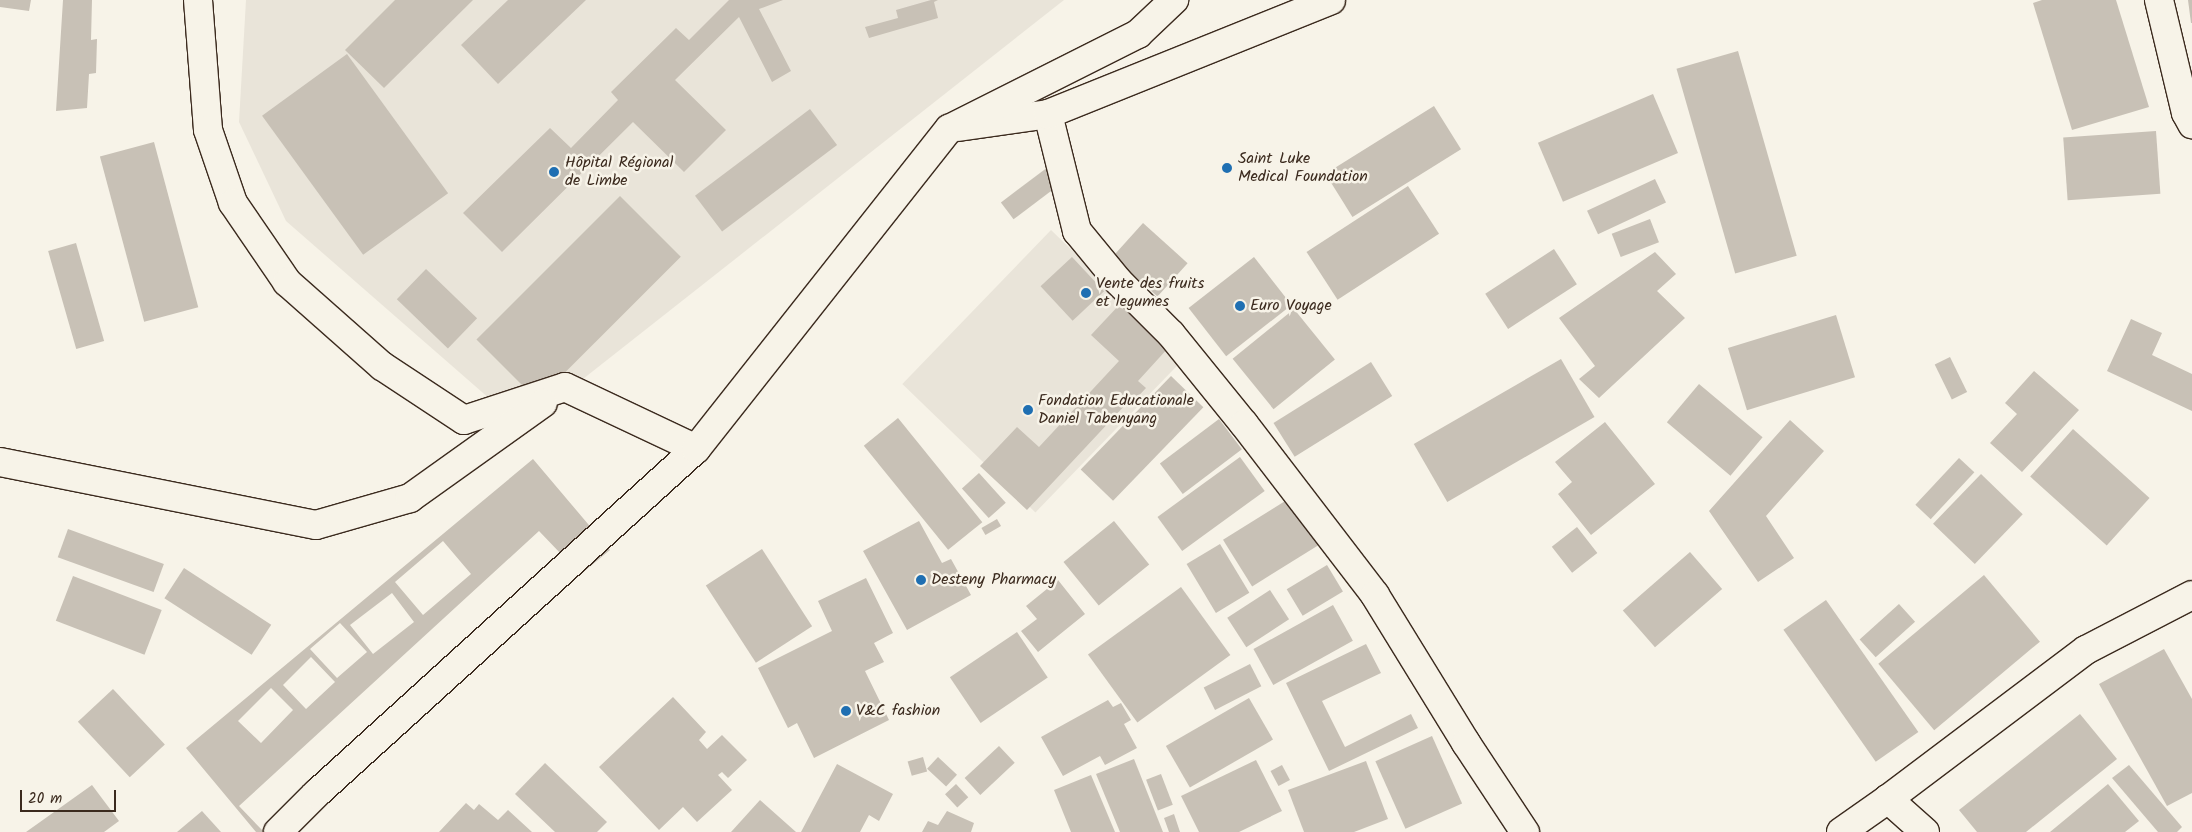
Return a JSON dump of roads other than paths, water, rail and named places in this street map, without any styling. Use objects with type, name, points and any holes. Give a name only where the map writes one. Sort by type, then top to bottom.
[{"type":"main road","points":[[198,0],[208,130],[233,202],[287,282],[382,366],[464,420],[565,387],[696,449]]},
{"type":"main road","points":[[278,832],[316,794],[696,449],[949,129],[1138,34],[1174,0]]},
{"type":"main road","points":[[949,129],[1048,114],[1331,0]]},
{"type":"main road","points":[[2159,0],[2186,113],[2192,124]]},
{"type":"main road","points":[[1048,114],[1077,231],[1118,281],[1171,334],[1244,424],[1375,595],[1466,743],[1525,832]]},
{"type":"main road","points":[[0,462],[316,525],[410,498],[565,387]]},
{"type":"main road","points":[[1841,832],[1888,799],[2086,650],[2192,595]]},
{"type":"main road","points":[[1888,799],[1924,832]]},
{"type":"place","name":"Saint Luke Medical Foundation","points":[[1227,168]]},
{"type":"place","name":"Hôpital Régional de Limbe","points":[[554,172]]},
{"type":"place","name":"Vente des fruits et legumes","points":[[1086,293]]},
{"type":"place","name":"Euro Voyage","points":[[1240,306]]},
{"type":"place","name":"Fondation Educationale Daniel Tabenyang","points":[[1028,410]]},
{"type":"place","name":"Desteny Pharmacy","points":[[921,580]]},
{"type":"place","name":"V&C fashion","points":[[846,711]]}]
